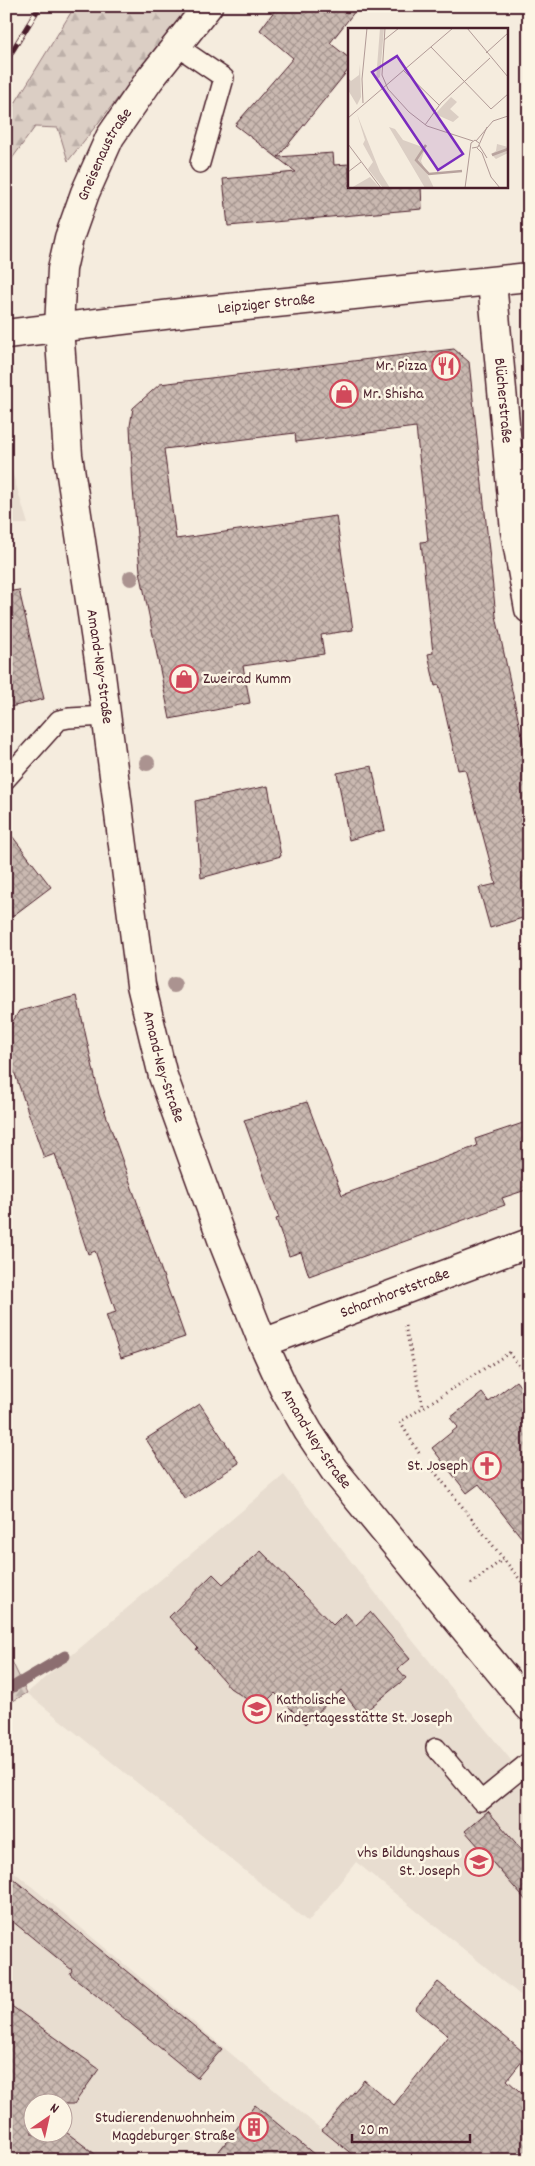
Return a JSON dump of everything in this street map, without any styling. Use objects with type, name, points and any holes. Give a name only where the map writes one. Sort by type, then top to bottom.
[{"type":"street","name":"Gneisenaustraße","points":[[59,327],[62,269],[69,238],[85,193],[110,137],[150,79],[208,6]]},
{"type":"street","name":"Leipziger Straße","points":[[6,334],[529,278]]},
{"type":"street","name":"Blücherstraße","points":[[492,282],[515,531],[529,609]]},
{"type":"street","name":"Amand-Ney-Straße","points":[[59,327],[68,455],[106,716],[141,985],[161,1066],[222,1242],[263,1343],[284,1389],[308,1431],[334,1470],[529,1707]]},
{"type":"street","name":"Scharnhorststraße","points":[[263,1343],[529,1243]]},
{"type":"lane","points":[[177,46],[224,78],[200,162]]},
{"type":"lane","points":[[6,779],[59,720],[106,716]]},
{"type":"lane","points":[[436,1748],[481,1801],[529,1762]]},
{"type":"path","points":[[404,1322],[423,1406]]},
{"type":"path","points":[[419,1453],[400,1422],[423,1406],[509,1353],[529,1379]]},
{"type":"path","points":[[434,1471],[529,1591]]},
{"type":"path","points":[[476,1580],[503,1559]]},
{"type":"shaded area","points":[[6,452],[28,524],[6,524]]},
{"type":"shaded area","name":"Katholische Kindertagesstätte St. Joseph","points":[[284,1475],[408,1635],[529,1782],[529,2002],[356,1862],[308,1922],[27,1693]]},
{"type":"shaded area","points":[[6,1865],[322,2130],[359,2160],[6,2160]]},
{"type":"green space","points":[[75,6],[191,6],[68,161],[58,128],[35,127],[11,160],[6,159],[6,118]]},
{"type":"green space","points":[[6,1649],[27,1693],[6,1705]]},
{"type":"building","points":[[278,6],[359,6],[330,43],[348,57],[348,70],[278,157],[333,153],[334,165],[348,164],[348,188],[421,188],[422,209],[228,226],[223,179],[296,172],[235,125],[293,58],[260,30]]},
{"type":"building","points":[[454,349],[469,362],[496,616],[529,770],[529,916],[490,928],[479,888],[496,884],[465,769],[458,770],[439,685],[435,686],[428,654],[433,653],[421,542],[428,541],[416,427],[296,442],[295,433],[164,449],[176,539],[336,516],[353,630],[321,635],[324,654],[243,666],[250,703],[170,719],[140,571],[133,489],[130,426],[133,408],[160,384]]},
{"type":"building","points":[[19,590],[44,699],[6,708],[6,592]]},
{"type":"building","points":[[372,766],[385,830],[349,840],[337,773]]},
{"type":"building","points":[[268,786],[281,856],[201,878],[195,801]]},
{"type":"building","points":[[6,828],[51,887],[6,921]]},
{"type":"building","points":[[77,996],[99,1095],[185,1337],[121,1358],[106,1315],[116,1312],[95,1251],[88,1254],[55,1154],[44,1158],[6,1048],[6,1033],[19,1011]]},
{"type":"building","points":[[307,1102],[342,1195],[477,1146],[475,1139],[529,1121],[529,1189],[502,1198],[505,1205],[309,1276],[301,1252],[289,1256],[276,1219],[279,1218],[244,1120]]},
{"type":"building","name":"St. Joseph","points":[[516,1381],[529,1398],[529,1547],[479,1484],[467,1493],[432,1448],[458,1427],[450,1418],[482,1393],[489,1402]]},
{"type":"building","points":[[200,1404],[239,1463],[185,1499],[146,1439]]},
{"type":"building","points":[[261,1551],[333,1625],[345,1613],[356,1625],[370,1612],[410,1659],[398,1669],[406,1678],[361,1715],[341,1690],[306,1724],[275,1693],[260,1708],[230,1688],[196,1649],[198,1648],[169,1617],[213,1574],[223,1584]]},
{"type":"building","points":[[488,1811],[529,1858],[529,1904],[465,1831]]},
{"type":"building","points":[[6,1873],[222,2049],[197,2078],[70,1974],[72,1970],[6,1916]]},
{"type":"building","points":[[438,1982],[527,2055],[507,2080],[529,2100],[529,2160],[359,2160],[322,2130],[364,2080],[394,2105],[448,2036],[415,2009]]},
{"type":"building","points":[[6,2002],[99,2069],[74,2104],[72,2104],[72,2094],[22,2094],[22,2144],[72,2144],[72,2137],[103,2160],[6,2160]]},
{"type":"building","name":"Studierendenwohnheim Magdeburger Straße","points":[[255,2105],[321,2160],[212,2160]]},
{"type":"waterway","points":[[6,1691],[65,1656]]},
{"type":"railway","points":[[6,61],[40,6]]},
{"type":"place","name":"Mr. Pizza","points":[[446,366]]},
{"type":"place","name":"Mr. Shisha","points":[[344,394]]},
{"type":"place","name":"Zweirad Kumm","points":[[184,679]]},
{"type":"place","name":"St. Joseph","points":[[487,1466]]},
{"type":"place","name":"Katholische Kindertagesstätte St. Joseph","points":[[257,1709]]},
{"type":"place","name":"vhs Bildungshaus St. Joseph","points":[[479,1862]]},
{"type":"place","name":"Studierendenwohnheim Magdeburger Straße","points":[[254,2127]]}]
